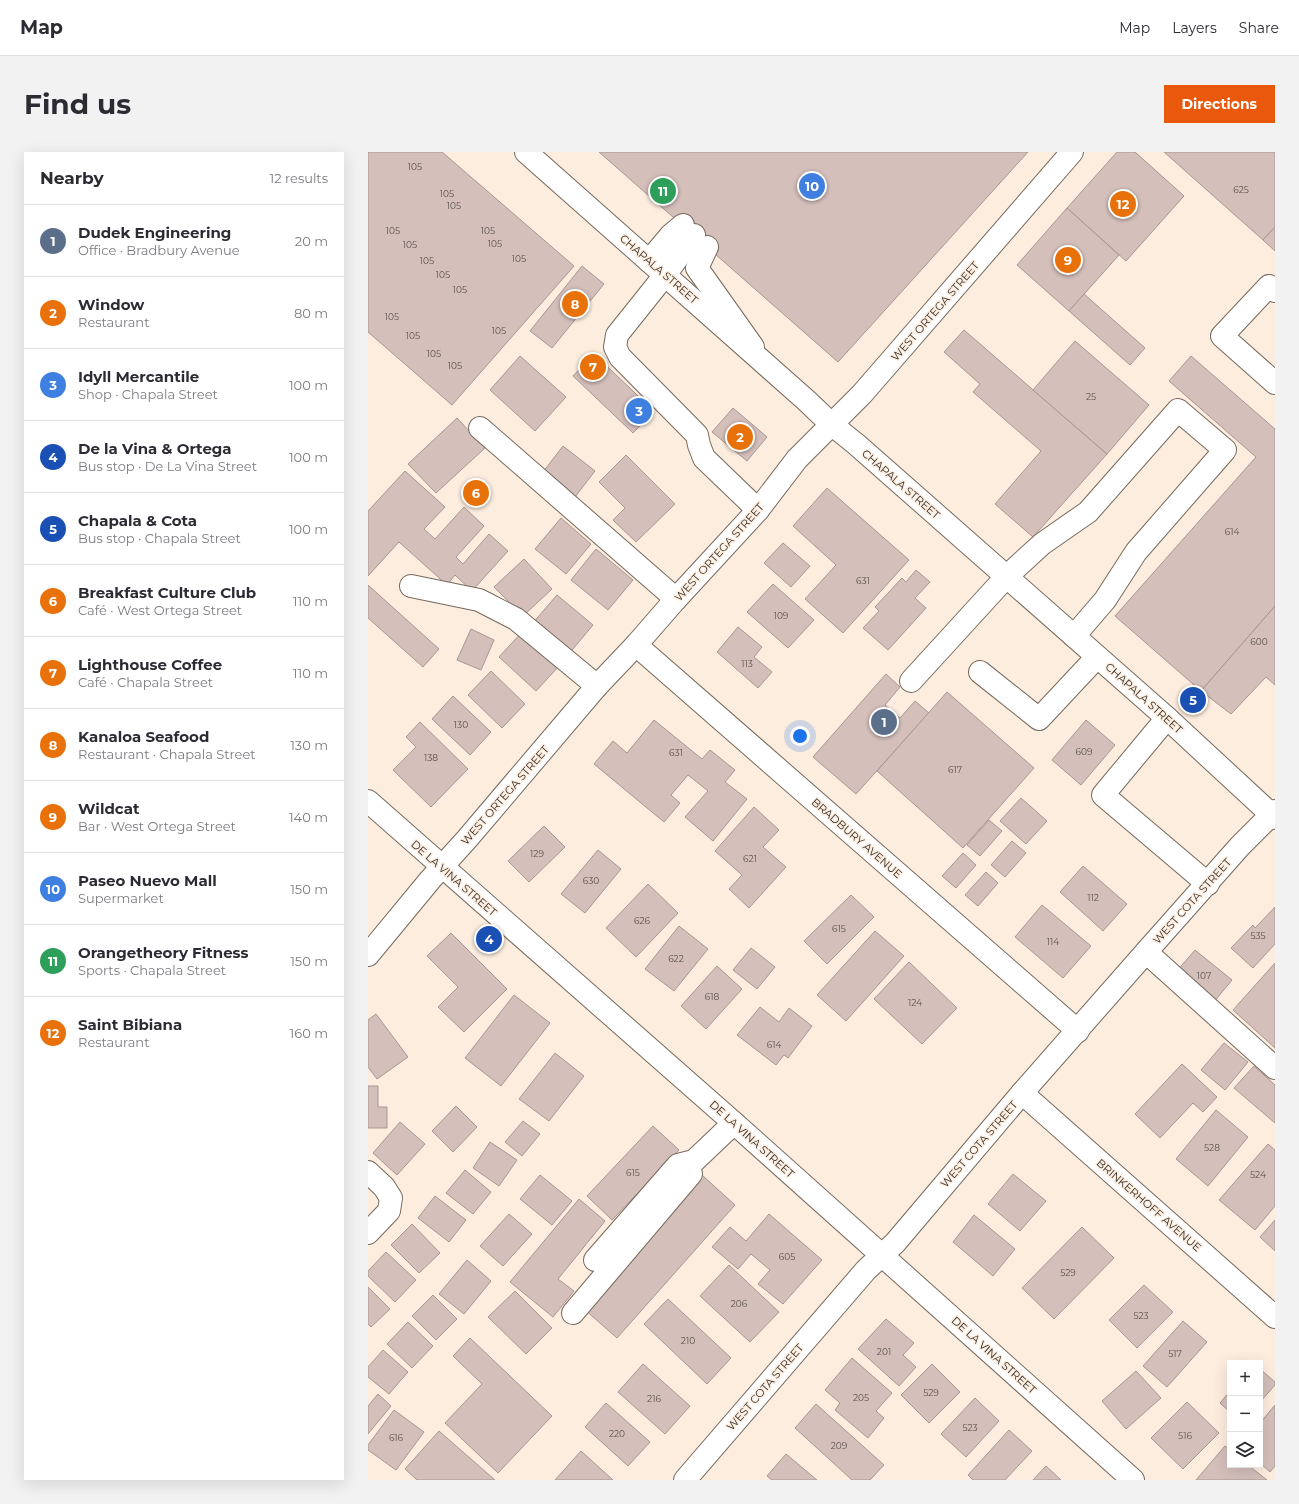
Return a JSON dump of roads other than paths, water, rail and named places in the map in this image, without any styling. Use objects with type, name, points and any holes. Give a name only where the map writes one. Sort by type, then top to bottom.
[{"type":"street","name":"CHAPALA STREET","points":[[526,152],[649,260],[831,424],[862,449],[1007,576],[1274,814]]},
{"type":"street","name":"WEST ORTEGA STREET","points":[[368,955],[441,867],[467,839],[597,686],[758,510],[797,459],[862,394],[1072,152]]},
{"type":"street","points":[[649,260],[671,235],[695,236]]},
{"type":"street","points":[[695,236],[617,335],[615,347],[620,357],[698,435],[699,445],[704,458],[758,510]]},
{"type":"street","points":[[695,236],[697,268],[763,362]]},
{"type":"street","points":[[1275,291],[1269,286],[1222,336],[1275,383]]},
{"type":"street","points":[[911,681],[1007,576],[1042,544],[1088,512],[1178,410],[1225,450],[1136,552],[1104,600],[1074,636]]},
{"type":"street","points":[[480,428],[676,599]]},
{"type":"street","points":[[411,586],[479,600],[516,619],[597,686]]},
{"type":"street","name":"BRADBURY AVENUE","points":[[636,645],[1078,1031]]},
{"type":"street","points":[[980,672],[1039,720],[1097,657]]},
{"type":"street","points":[[1167,718],[1103,795],[1208,884]]},
{"type":"street","name":"DE LA VINA STREET","points":[[368,801],[441,867],[734,1123],[1133,1480]]},
{"type":"street","name":"WEST COTA STREET","points":[[685,1480],[862,1275],[895,1243],[1022,1093],[1146,952],[1208,884],[1240,846],[1274,814]]},
{"type":"street","points":[[1146,952],[1275,1068]]},
{"type":"street","name":"BRINKERHOFF AVENUE","points":[[1022,1093],[1275,1317]]},
{"type":"street","points":[[595,1260],[678,1165],[694,1161],[734,1123]]},
{"type":"street","points":[[572,1313],[692,1173],[694,1161]]},
{"type":"street","points":[[368,1172],[384,1187],[391,1198],[389,1211],[368,1233]]},
{"type":"place","name":"Paseo Nuevo Mall","points":[[812,186]]},
{"type":"place","name":"Orangetheory Fitness","points":[[663,191]]},
{"type":"place","name":"Saint Bibiana","points":[[1123,204]]},
{"type":"place","name":"Wildcat","points":[[1068,260]]},
{"type":"place","name":"Kanaloa Seafood","points":[[575,304]]},
{"type":"place","name":"Lighthouse Coffee","points":[[593,367]]},
{"type":"place","name":"Idyll Mercantile","points":[[639,411]]},
{"type":"place","name":"Window","points":[[740,437]]},
{"type":"place","name":"Breakfast Culture Club","points":[[476,493]]},
{"type":"place","name":"Chapala & Cota","points":[[1193,700]]},
{"type":"place","name":"Dudek Engineering","points":[[884,722]]},
{"type":"place","name":"De la Vina & Ortega","points":[[489,939]]}]
